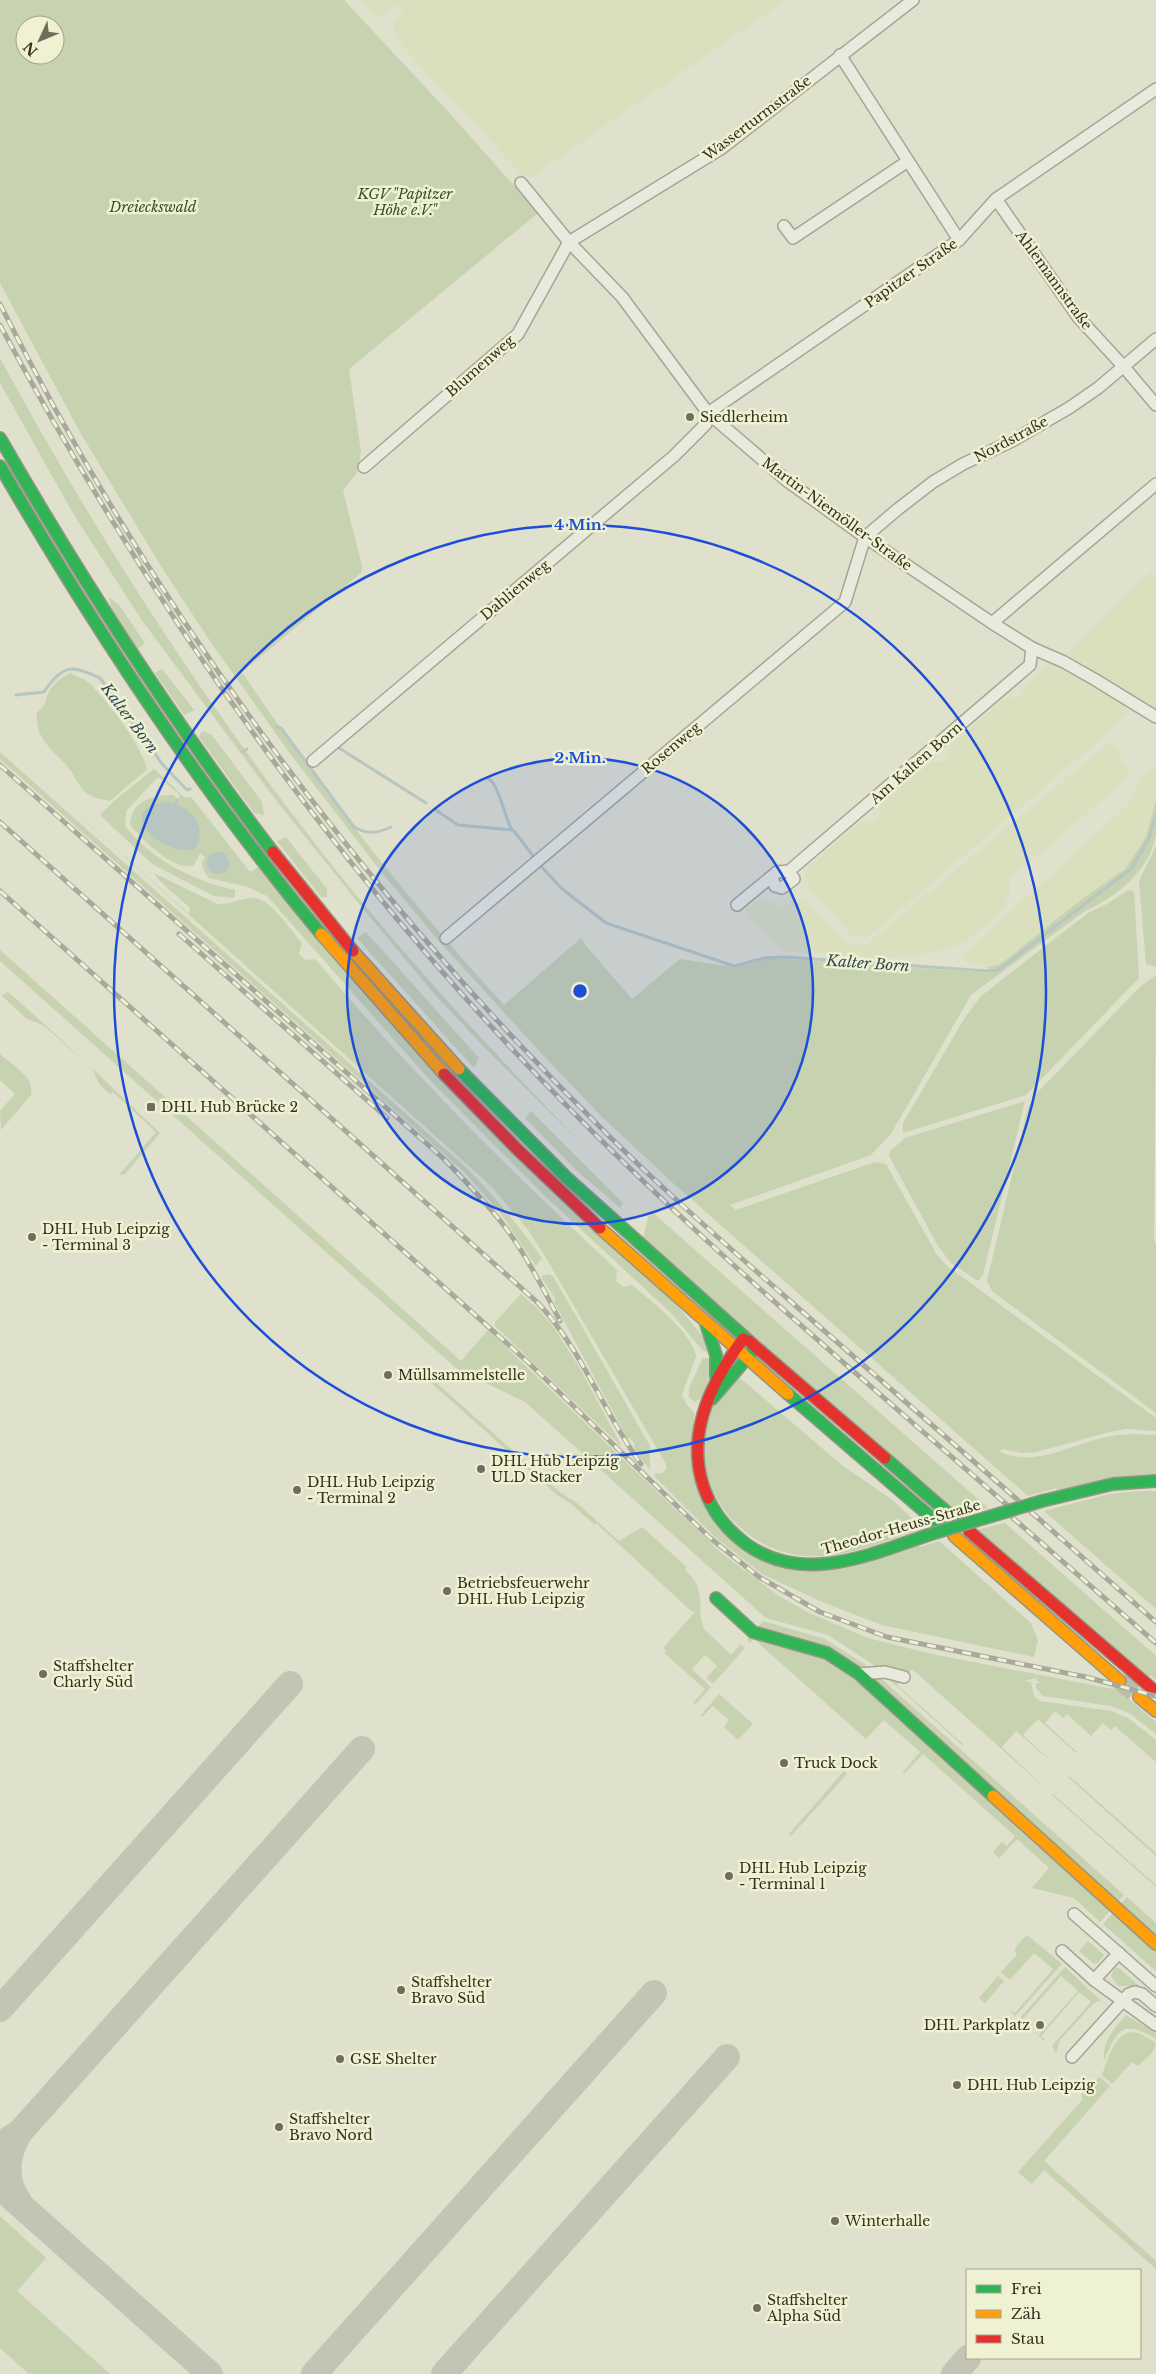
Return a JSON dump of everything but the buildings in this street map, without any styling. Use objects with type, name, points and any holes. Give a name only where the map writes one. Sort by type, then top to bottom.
[{"type":"main road","points":[[0,438],[66,552],[154,690],[201,758],[330,924],[407,1012],[513,1125],[601,1210],[956,1520]]},
{"type":"main road","points":[[0,466],[55,561],[143,698],[220,807],[322,936],[404,1029],[505,1136],[706,1324],[940,1524]]},
{"type":"main road","points":[[706,1324],[716,1355],[716,1377]]},
{"type":"main road","name":"Theodor-Heuss-Straße","points":[[746,1336],[716,1377],[703,1411],[697,1439],[701,1484],[711,1506],[722,1522],[739,1539],[773,1559],[795,1565],[817,1566],[840,1562],[1098,1486],[1126,1482],[1156,1481]]},
{"type":"main road","name":"Theodor-Heuss-Straße","points":[[703,1411],[757,1346]]},
{"type":"main road","points":[[969,1531],[1155,1691]]},
{"type":"main road","points":[[954,1536],[1120,1681]]},
{"type":"main road","points":[[716,1598],[753,1632],[827,1653],[859,1674],[1156,1944]]},
{"type":"main road","points":[[1139,1697],[1156,1711]]},
{"type":"street","name":"Wasserturmstraße","points":[[569,242],[722,148],[913,0]]},
{"type":"street","points":[[840,55],[959,240]]},
{"type":"street","name":"Papitzer Straße","points":[[708,413],[959,240],[996,199],[1156,89]]},
{"type":"street","points":[[784,226],[796,243],[908,161]]},
{"type":"street","name":"Martin-Niemöller-Straße","points":[[521,184],[569,242],[622,297],[661,347],[708,413],[786,480],[865,538],[992,623],[1032,648],[1064,662],[1154,715]]},
{"type":"street","name":"Ahlemannstraße","points":[[996,199],[1078,316],[1156,405]]},
{"type":"street","name":"Blumenweg","points":[[364,467],[518,334],[569,242]]},
{"type":"street","name":"Nordstraße","points":[[865,538],[933,482],[963,464],[1012,441],[1069,408],[1124,367],[1156,339]]},
{"type":"street","name":"Dahlienweg","points":[[313,761],[674,456],[706,424],[708,413]]},
{"type":"street","points":[[992,623],[1156,484]]},
{"type":"street","name":"Rosenweg","points":[[446,938],[845,602],[865,538]]},
{"type":"street","name":"Am Kalten Born","points":[[737,905],[777,872],[789,871],[1030,665],[1032,648]]},
{"type":"street","points":[[859,1674],[885,1672],[904,1676]]},
{"type":"street","points":[[1074,1914],[1156,1986]]},
{"type":"street","points":[[1062,1952],[1094,1980],[1156,2025]]},
{"type":"street","points":[[1094,1980],[1118,1953]]},
{"type":"street","points":[[1072,2056],[1122,2001],[1135,1992],[1142,1994],[1156,2006]]},
{"type":"green space","points":[[0,0],[344,0],[454,118],[538,213],[349,369],[361,452],[358,471],[343,491],[362,566],[361,573],[242,672],[302,759],[400,885],[504,1005],[581,938],[632,999],[680,959],[734,967],[764,959],[787,959],[991,973],[987,967],[998,965],[1008,958],[1082,899],[1125,869],[1146,837],[1156,800],[1156,835],[1152,848],[1139,872],[1119,891],[1085,911],[971,995],[891,1134],[871,1155],[730,1205],[736,1210],[875,1162],[886,1164],[937,1255],[947,1266],[1156,1418],[1156,1431],[1127,1429],[1109,1432],[1037,1452],[1021,1453],[1004,1449],[999,1451],[1012,1456],[1037,1456],[1050,1454],[1109,1436],[1129,1434],[1156,1435],[1156,1474],[1057,1490],[1056,1488],[1028,1496],[673,1183],[601,1116],[437,939],[383,874],[291,755],[212,644],[164,571],[81,434],[0,283]]},
{"type":"green space","points":[[359,0],[786,0],[531,177],[522,175],[397,40],[393,24],[403,13],[394,4],[379,18]]},
{"type":"green space","points":[[0,358],[72,486],[110,548],[190,672],[275,791],[320,850],[417,967],[484,1042],[589,1151],[484,1047],[436,996],[275,799],[143,622],[74,515],[0,383]]},
{"type":"green space","points":[[1150,572],[1156,577],[1156,710],[1067,654]]},
{"type":"green space","points":[[109,597],[119,605],[145,643],[138,649],[111,607]]},
{"type":"green space","points":[[1050,665],[1071,674],[1120,701],[1129,709],[1097,742],[868,937],[852,936],[809,887],[805,876],[808,867],[859,823],[871,822],[879,816],[881,803],[931,762],[943,762],[948,756],[948,748],[1003,700],[1020,696],[1025,686]]},
{"type":"green space","points":[[162,669],[194,710],[184,715],[155,673]]},
{"type":"green space","points":[[70,673],[88,682],[104,700],[131,736],[144,759],[147,769],[110,801],[93,797],[84,791],[71,771],[47,745],[39,731],[37,713],[53,686]]},
{"type":"green space","points":[[202,731],[212,735],[262,802],[264,815],[254,813],[199,737]]},
{"type":"green space","points":[[1110,742],[1130,770],[1120,783],[1058,839],[1010,877],[1010,893],[1003,908],[966,942],[931,953],[883,958],[785,951],[749,919],[745,910],[761,897],[780,907],[804,898],[848,945],[866,945]]},
{"type":"green space","points":[[0,745],[189,914],[190,908],[160,881],[154,873],[217,904],[253,898],[267,903],[302,943],[299,954],[305,960],[315,959],[424,1080],[538,1196],[617,1270],[616,1281],[623,1287],[632,1285],[679,1327],[693,1347],[696,1356],[682,1395],[686,1404],[694,1412],[696,1485],[768,1563],[917,1545],[920,1547],[939,1541],[1031,1623],[1038,1640],[1034,1657],[882,1625],[822,1602],[762,1574],[715,1537],[655,1477],[654,1473],[660,1474],[666,1470],[666,1464],[545,1256],[529,1231],[492,1187]]},
{"type":"green space","points":[[0,752],[468,1169],[488,1190],[542,1258],[536,1266],[501,1214],[465,1173],[0,759]]},
{"type":"green space","points":[[1156,767],[1156,800],[1146,837],[1125,869],[1082,899],[998,965],[987,967],[972,964],[962,956],[1128,805],[1141,778],[1150,769]]},
{"type":"green space","points":[[154,769],[184,797],[192,798],[250,872],[258,867],[680,1309],[704,1338],[709,1353],[702,1350],[672,1314],[545,1196],[427,1077],[267,896],[248,887],[209,878],[203,868],[205,857],[200,853],[194,865],[177,864],[159,853],[130,824],[135,809],[145,800],[159,796],[174,795],[178,800],[180,795],[160,778],[157,778],[126,811],[125,826],[161,859],[189,875],[235,890],[235,898],[214,896],[152,864],[100,815],[114,801]]},
{"type":"green space","points":[[286,837],[327,889],[327,897],[321,897],[277,841]]},
{"type":"green space","points":[[1156,846],[1156,967],[1146,964],[1139,881]]},
{"type":"green space","points":[[1129,890],[1134,892],[1139,978],[1026,1095],[903,1133],[903,1123],[964,1019],[981,996],[1088,913]]},
{"type":"green space","points":[[366,932],[479,1058],[474,1068],[357,938]]},
{"type":"green space","points":[[0,950],[461,1361],[488,1330],[720,1552],[779,1596],[809,1613],[868,1638],[932,1654],[1118,1690],[1156,1722],[1156,1734],[1129,1713],[1111,1706],[1043,1696],[1036,1688],[1036,1683],[1042,1683],[1038,1682],[1036,1678],[1024,1681],[1031,1682],[1034,1696],[1040,1701],[1111,1711],[1128,1718],[1156,1740],[1156,1762],[1115,1726],[1111,1730],[1103,1723],[1091,1736],[1067,1714],[1063,1718],[1055,1711],[1045,1723],[1076,1753],[1038,1719],[1023,1735],[1061,1770],[1016,1731],[1002,1747],[1045,1788],[912,1669],[897,1685],[963,1746],[871,1663],[828,1635],[766,1618],[525,1402],[457,1369],[0,961]]},
{"type":"green space","points":[[1156,975],[1154,1240],[1156,1244],[1156,1413],[992,1291],[987,1281],[1028,1108],[1034,1096],[1140,987]]},
{"type":"green space","points":[[8,992],[88,1065],[43,1025],[27,1019],[1,995],[7,996],[5,993]]},
{"type":"green space","points":[[0,1054],[22,1072],[32,1089],[31,1095],[1,1130],[0,1111],[15,1094],[0,1080]]},
{"type":"green space","points":[[92,1068],[160,1133],[125,1174],[119,1175],[156,1132],[113,1092],[110,1094],[99,1084]]},
{"type":"green space","points":[[1025,1101],[983,1275],[978,1281],[951,1263],[938,1246],[889,1156],[890,1151],[905,1138]]},
{"type":"green space","points":[[531,1111],[623,1203],[620,1208],[576,1170],[525,1118]]},
{"type":"green space","points":[[652,1212],[988,1508],[959,1516],[643,1239],[648,1218]]},
{"type":"green space","points":[[547,1274],[553,1276],[650,1446],[650,1470],[634,1449],[635,1444],[631,1439],[627,1438],[554,1302],[555,1298],[542,1279],[542,1276]]},
{"type":"green space","points":[[521,1294],[538,1309],[554,1328],[579,1367],[622,1447],[495,1326],[495,1322]]},
{"type":"green space","points":[[703,1358],[711,1358],[712,1367],[702,1398],[694,1402],[689,1397],[689,1388]]},
{"type":"green space","points":[[739,1377],[843,1466],[891,1499],[924,1529],[853,1551],[824,1556],[808,1556],[783,1552],[760,1542],[739,1527],[723,1508],[711,1486],[704,1462],[704,1437],[712,1407],[722,1393]]},
{"type":"green space","points":[[431,1378],[561,1493],[577,1503],[619,1541],[642,1527],[687,1567],[685,1570],[697,1585],[699,1592],[704,1629],[731,1655],[741,1644],[745,1648],[713,1684],[706,1678],[717,1666],[705,1655],[692,1669],[711,1687],[696,1704],[693,1703],[705,1689],[664,1653],[666,1650],[663,1648],[695,1612],[691,1611],[596,1523],[595,1525],[570,1503],[558,1496],[429,1381]]},
{"type":"green space","points":[[1156,1491],[1156,1609],[1044,1511],[1110,1494]]},
{"type":"green space","points":[[1005,1523],[1156,1656],[1156,1680],[1151,1675],[1149,1677],[976,1530]]},
{"type":"green space","points":[[763,1621],[825,1639],[867,1666],[1124,1895],[1100,1922],[1074,1898],[1032,1888],[1049,1868],[1017,1839],[999,1858],[993,1852],[1002,1842],[1007,1846],[1015,1836],[923,1754],[904,1774],[903,1772],[920,1752],[884,1720],[866,1739],[754,1639],[750,1643],[747,1640]]},
{"type":"green space","points":[[719,1694],[753,1724],[738,1740],[724,1727],[729,1720],[713,1706],[702,1717],[701,1715]]},
{"type":"green space","points":[[844,1771],[847,1774],[791,1836],[789,1834]]},
{"type":"green space","points":[[1068,1777],[1156,1853],[1156,1856]]},
{"type":"green space","points":[[1052,1795],[1156,1885],[1156,1887]]},
{"type":"green space","points":[[1127,1897],[1156,1923],[1156,1971],[1103,1924]]},
{"type":"green space","points":[[1027,1935],[1062,1964],[1015,2016],[1009,2009],[1015,2013],[1053,1969],[1034,1953],[1010,1980],[1001,1972],[1017,1955],[1015,1951],[1016,1946]]},
{"type":"green space","points":[[1088,1941],[1104,1955],[1098,1963],[1093,1963],[1079,1951]]},
{"type":"green space","points":[[1065,1967],[1102,2002],[1098,2001],[1093,2004],[1060,2040],[1056,2053],[1052,2046],[1091,2002],[1079,1992],[1041,2036],[1045,2040],[1043,2040],[1034,2031],[1039,2035],[1078,1991],[1061,1976],[1022,2020],[1028,2025],[1019,2019]]},
{"type":"green space","points":[[1115,1968],[1119,1968],[1139,1986],[1118,1986],[1111,1976]]},
{"type":"green space","points":[[998,1976],[1004,1981],[985,2003],[979,1998]]},
{"type":"green space","points":[[1126,2015],[1156,2033],[1156,2039],[1136,2030],[1122,2030],[1113,2041],[1104,2061],[1107,2041],[1113,2030]]},
{"type":"green space","points":[[1130,2032],[1139,2033],[1156,2043],[1155,2047],[1149,2056],[1138,2066],[1132,2062],[1112,2084],[1102,2075],[1115,2044]]},
{"type":"green space","points":[[1100,2077],[1110,2086],[1044,2161],[1156,2261],[1156,2269],[1044,2170],[1032,2184],[1018,2172],[1083,2099],[1081,2095],[1084,2092],[1086,2093],[1090,2085]]},
{"type":"green space","points":[[0,2216],[46,2258],[17,2291],[110,2374],[29,2374],[0,2348]]},
{"type":"shaded area","points":[[166,802],[183,807],[195,818],[200,832],[195,849],[183,850],[170,847],[148,832],[143,823],[143,814],[150,807]]},
{"type":"shaded area","points":[[218,852],[226,855],[229,863],[226,871],[218,874],[210,871],[207,863],[210,855]]},
{"type":"waterway","name":"Kalter Born","points":[[16,695],[44,692],[56,676],[68,670],[82,670],[100,678],[163,765],[187,790],[190,789]]},
{"type":"waterway","points":[[277,727],[281,728],[354,827],[372,832],[382,831],[391,827]]},
{"type":"waterway","name":"Kalter Born","points":[[339,748],[426,803]]},
{"type":"waterway","name":"Kalter Born","points":[[242,752],[247,749]]},
{"type":"waterway","points":[[487,778],[495,786],[512,830]]},
{"type":"waterway","name":"Kalter Born","points":[[436,810],[458,825],[513,830],[534,857]]},
{"type":"waterway","name":"Kalter Born","points":[[541,866],[561,888],[606,923],[734,966],[764,958],[785,957],[988,971],[998,970],[1132,868],[1149,838],[1156,814]]},
{"type":"taxiway","points":[[0,2009],[290,1684]]},
{"type":"taxiway","points":[[20,2132],[362,1749]]},
{"type":"taxiway","points":[[314,2374],[654,1993]]},
{"type":"taxiway","points":[[444,2374],[727,2057]]},
{"type":"taxiway","points":[[0,2145],[20,2132],[15,2141],[8,2168],[11,2186],[20,2203]]},
{"type":"taxiway","points":[[0,2187],[210,2374]]},
{"type":"taxiway","points":[[954,2374],[967,2359]]},
{"type":"tunnel","points":[[1120,1681],[1139,1697]]},
{"type":"railway","points":[[0,304],[60,417],[125,528],[194,636],[268,741],[346,844],[428,943],[514,1038],[650,1176],[1019,1501]]},
{"type":"railway","points":[[0,325],[59,431],[120,534],[186,636],[254,735],[402,925],[482,1016],[618,1157],[782,1309],[1007,1505]]},
{"type":"railway","points":[[0,765],[444,1159],[501,1221],[542,1286],[560,1321]]},
{"type":"railway","points":[[0,822],[537,1302],[553,1320],[580,1360],[627,1444],[641,1464]]},
{"type":"railway","points":[[0,891],[529,1363],[709,1537],[759,1577],[820,1612],[887,1637],[1086,1677],[1156,1696]]},
{"type":"railway","points":[[179,934],[387,1118]]},
{"type":"railway","points":[[1031,1512],[1156,1622]]},
{"type":"railway","points":[[1013,1518],[1156,1643]]},
{"type":"traffic: fast","points":[[0,438],[63,545],[130,650],[199,752],[273,852]]},
{"type":"traffic: fast","points":[[0,466],[73,588],[150,707],[233,822],[321,934]]},
{"type":"traffic: fast","points":[[459,1069],[567,1178],[749,1341]]},
{"type":"traffic: fast","points":[[706,1324],[716,1355],[716,1377]]},
{"type":"traffic: fast","points":[[712,1399],[755,1349]]},
{"type":"traffic: fast","points":[[788,1394],[940,1525]]},
{"type":"traffic: fast","points":[[885,1458],[956,1520]]},
{"type":"traffic: fast","points":[[1042,1501],[1113,1484],[1156,1481]]},
{"type":"traffic: fast","points":[[708,1498],[724,1523],[746,1544],[768,1556],[790,1563],[836,1562],[883,1551],[928,1535]]},
{"type":"traffic: fast","points":[[928,1535],[1042,1501]]},
{"type":"traffic: fast","points":[[716,1598],[753,1632],[827,1653],[859,1674],[993,1796]]},
{"type":"traffic: slow","points":[[321,934],[444,1074]]},
{"type":"traffic: slow","points":[[353,951],[459,1069]]},
{"type":"traffic: slow","points":[[600,1228],[788,1394]]},
{"type":"traffic: slow","points":[[954,1536],[1120,1681]]},
{"type":"traffic: slow","points":[[1139,1697],[1156,1711]]},
{"type":"traffic: slow","points":[[993,1796],[1156,1944]]},
{"type":"traffic: jam","points":[[273,852],[353,951]]},
{"type":"traffic: jam","points":[[444,1074],[517,1149],[600,1228]]},
{"type":"traffic: jam","points":[[708,1498],[701,1477],[698,1456],[703,1414],[710,1394],[720,1375],[743,1339]]},
{"type":"traffic: jam","points":[[749,1341],[885,1458]]},
{"type":"traffic: jam","points":[[969,1531],[1155,1691]]},
{"type":"place","name":"Siedlerheim","points":[[690,417]]},
{"type":"place","name":"DHL Hub Brücke 2","points":[[151,1107]]},
{"type":"place","name":"DHL Hub Leipzig - Terminal 3","points":[[32,1237]]},
{"type":"place","name":"Müllsammelstelle","points":[[388,1375]]},
{"type":"place","name":"DHL Hub Leipzig ULD Stacker","points":[[481,1469]]},
{"type":"place","name":"DHL Hub Leipzig - Terminal 2","points":[[297,1490]]},
{"type":"place","name":"Betriebsfeuerwehr DHL Hub Leipzig","points":[[447,1591]]},
{"type":"place","name":"Staffshelter Charly Süd","points":[[43,1674]]},
{"type":"place","name":"Truck Dock","points":[[784,1763]]},
{"type":"place","name":"DHL Hub Leipzig - Terminal 1","points":[[729,1876]]},
{"type":"place","name":"Staffshelter Bravo Süd","points":[[401,1990]]},
{"type":"place","name":"DHL Parkplatz","points":[[1040,2025]]},
{"type":"place","name":"GSE Shelter","points":[[340,2059]]},
{"type":"place","name":"DHL Hub Leipzig","points":[[957,2085]]},
{"type":"place","name":"Staffshelter Bravo Nord","points":[[279,2127]]},
{"type":"place","name":"Winterhalle","points":[[835,2221]]},
{"type":"place","name":"Staffshelter Alpha Süd","points":[[757,2308]]},
{"type":"park label","name":"KGV \"Papitzer Höhe e.V.\"","points":[[405,202]]},
{"type":"park label","name":"Dreieckswald","points":[[153,207]]}]
